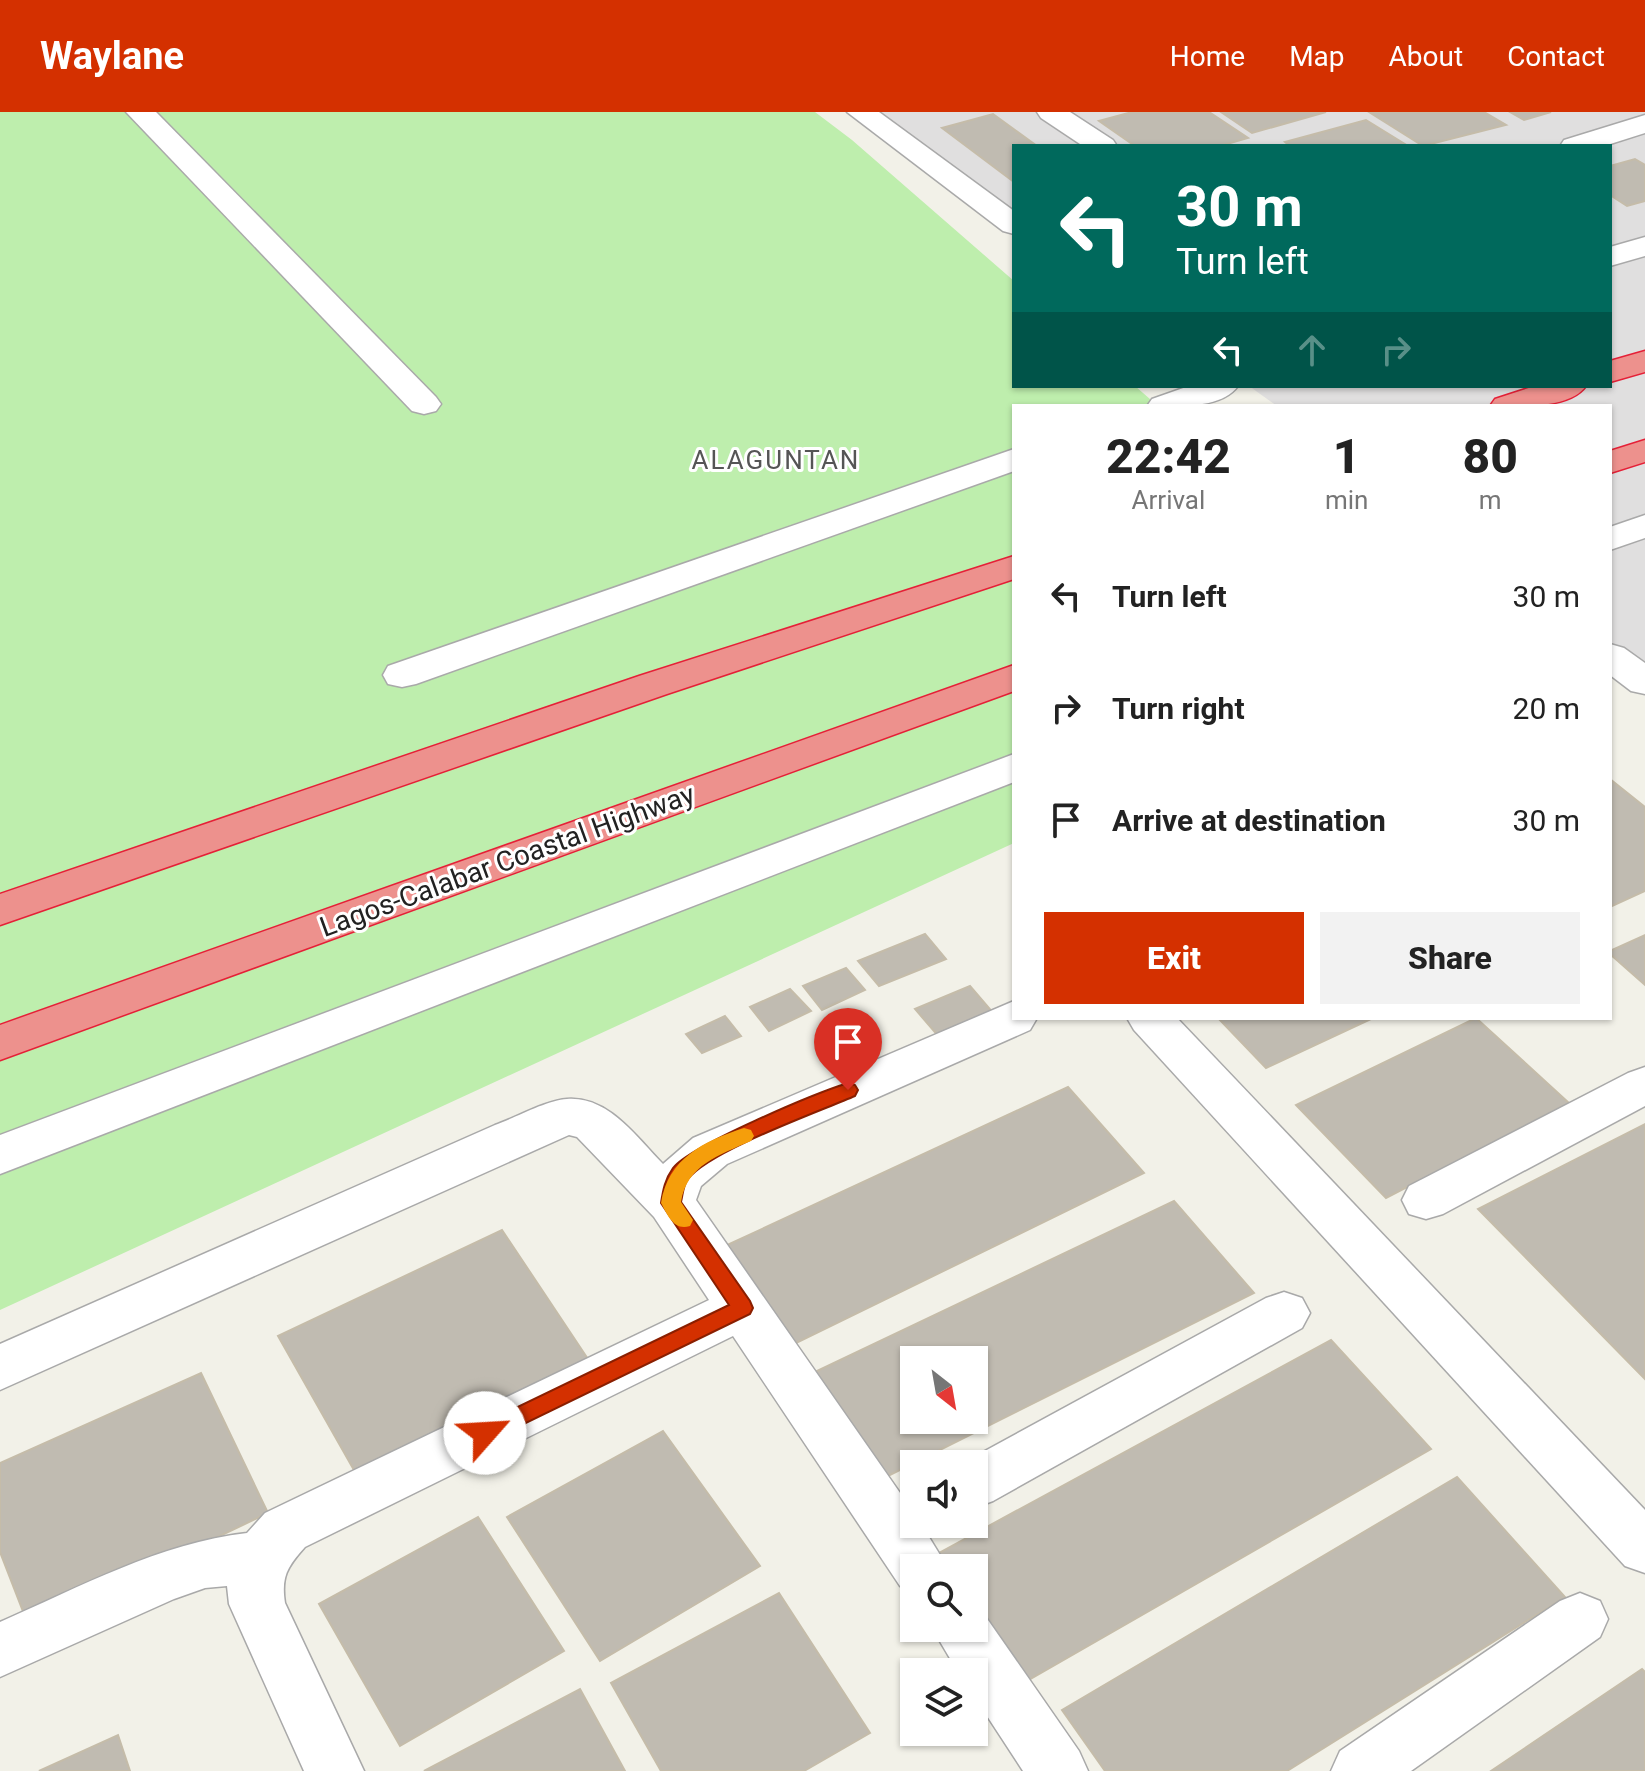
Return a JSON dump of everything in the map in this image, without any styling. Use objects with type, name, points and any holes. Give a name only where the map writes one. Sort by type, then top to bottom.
[{"type":"highway","points":[[1612,371],[1645,361]]},
{"type":"highway","points":[[1513,404],[1563,388]]},
{"type":"highway","points":[[1612,462],[1645,450]]},
{"type":"highway","points":[[0,910],[653,685],[1012,568]]},
{"type":"highway","name":"Lagos-Calabar Coastal Highway","points":[[0,1043],[1012,678]]},
{"type":"street","points":[[140,112],[424,404]]},
{"type":"street","points":[[861,112],[1012,224]]},
{"type":"street","points":[[1051,112],[1100,144]]},
{"type":"street","points":[[1580,144],[1645,124]]},
{"type":"street","points":[[1612,256],[1645,246]]},
{"type":"street","points":[[1170,404],[1215,388]]},
{"type":"street","points":[[402,675],[1012,460]]},
{"type":"street","points":[[1612,538],[1645,526]]},
{"type":"street","points":[[1612,657],[1645,682]]},
{"type":"street","points":[[0,1155],[1012,768]]},
{"type":"street","points":[[671,1203],[674,1185],[682,1171],[710,1151],[1012,1019]]},
{"type":"street","points":[[1152,1020],[1645,1548]]},
{"type":"street","points":[[1426,1200],[1645,1085]]},
{"type":"street","points":[[0,1368],[512,1138],[567,1117],[592,1122],[671,1203],[742,1308],[900,1526]]},
{"type":"street","points":[[334,1771],[257,1604],[252,1580],[260,1557],[285,1530],[742,1308]]},
{"type":"street","points":[[988,1476],[1284,1313]]},
{"type":"street","points":[[0,1650],[205,1563],[260,1557]]},
{"type":"street","points":[[1361,1771],[1580,1619]]},
{"type":"street","points":[[970,1642],[1058,1771]]},
{"type":"shaded area","points":[[874,112],[1645,112],[1645,675],[1612,650],[1612,404],[1274,404],[1252,388],[1612,388],[1612,144],[1012,144],[1012,213]]},
{"type":"green space","points":[[0,112],[815,112],[852,140],[1012,279],[1012,388],[1137,388],[1156,404],[1012,404],[1012,844],[0,1310]]},
{"type":"building","points":[[1132,112],[1209,112],[1248,138],[1227,144],[1132,144],[1099,121]]},
{"type":"building","points":[[1221,112],[1326,112],[1252,133]]},
{"type":"building","points":[[1369,112],[1484,112],[1506,125],[1431,144],[1420,144]]},
{"type":"building","points":[[1510,112],[1551,112],[1524,120]]},
{"type":"building","points":[[993,114],[1034,144],[1012,144],[1012,180],[942,128]]},
{"type":"building","points":[[1366,120],[1405,144],[1288,144],[1285,142]]},
{"type":"building","points":[[1635,159],[1645,165],[1645,201],[1627,206],[1612,196],[1612,165]]},
{"type":"building","points":[[1612,781],[1645,807],[1645,891],[1612,906]]},
{"type":"building","points":[[925,934],[946,959],[879,986],[858,961]]},
{"type":"building","points":[[1645,935],[1645,985],[1612,956],[1612,950]]},
{"type":"building","points":[[846,968],[865,990],[822,1010],[803,986]]},
{"type":"building","points":[[970,986],[995,1015],[940,1038],[915,1009]]},
{"type":"building","points":[[790,989],[811,1011],[769,1031],[750,1007]]},
{"type":"building","points":[[725,1016],[741,1036],[702,1053],[686,1034]]},
{"type":"building","points":[[1220,1020],[1369,1020],[1266,1068]]},
{"type":"building","points":[[1472,1020],[1478,1020],[1569,1103],[1386,1198],[1296,1105]]},
{"type":"building","points":[[1068,1087],[1144,1173],[792,1345],[723,1247]]},
{"type":"building","points":[[1645,1124],[1645,1379],[1478,1209]]},
{"type":"building","points":[[1174,1201],[1254,1293],[988,1426],[988,1346],[900,1346],[900,1434],[972,1434],[940,1450],[900,1450],[900,1470],[886,1477],[815,1372]]},
{"type":"building","points":[[502,1230],[590,1362],[359,1479],[278,1336]]},
{"type":"building","points":[[1331,1340],[1431,1449],[1027,1681],[988,1625],[988,1554],[937,1554],[966,1538],[988,1538],[988,1526]]},
{"type":"building","points":[[201,1373],[268,1513],[29,1627],[0,1552],[0,1463]]},
{"type":"building","points":[[663,1431],[760,1566],[600,1661],[507,1517]]},
{"type":"building","points":[[1457,1477],[1565,1597],[1287,1771],[1105,1771],[1062,1710]]},
{"type":"building","points":[[478,1517],[564,1651],[400,1746],[319,1604]]},
{"type":"building","points":[[779,1593],[870,1733],[804,1771],[661,1771],[611,1683]]},
{"type":"building","points":[[1642,1669],[1645,1672],[1645,1771],[1491,1771]]},
{"type":"building","points":[[580,1689],[625,1771],[424,1771]]},
{"type":"building","points":[[118,1735],[130,1771],[39,1771]]},
{"type":"slow traffic","points":[[683,1220],[671,1203],[674,1185],[682,1171],[710,1151],[744,1136]]},
{"type":"district","name":"ALAGUNTAN","points":[[776,460]]},
{"type":"route","points":[[485,1433],[742,1308],[671,1203],[674,1185],[682,1171],[710,1151],[848,1090]]}]
